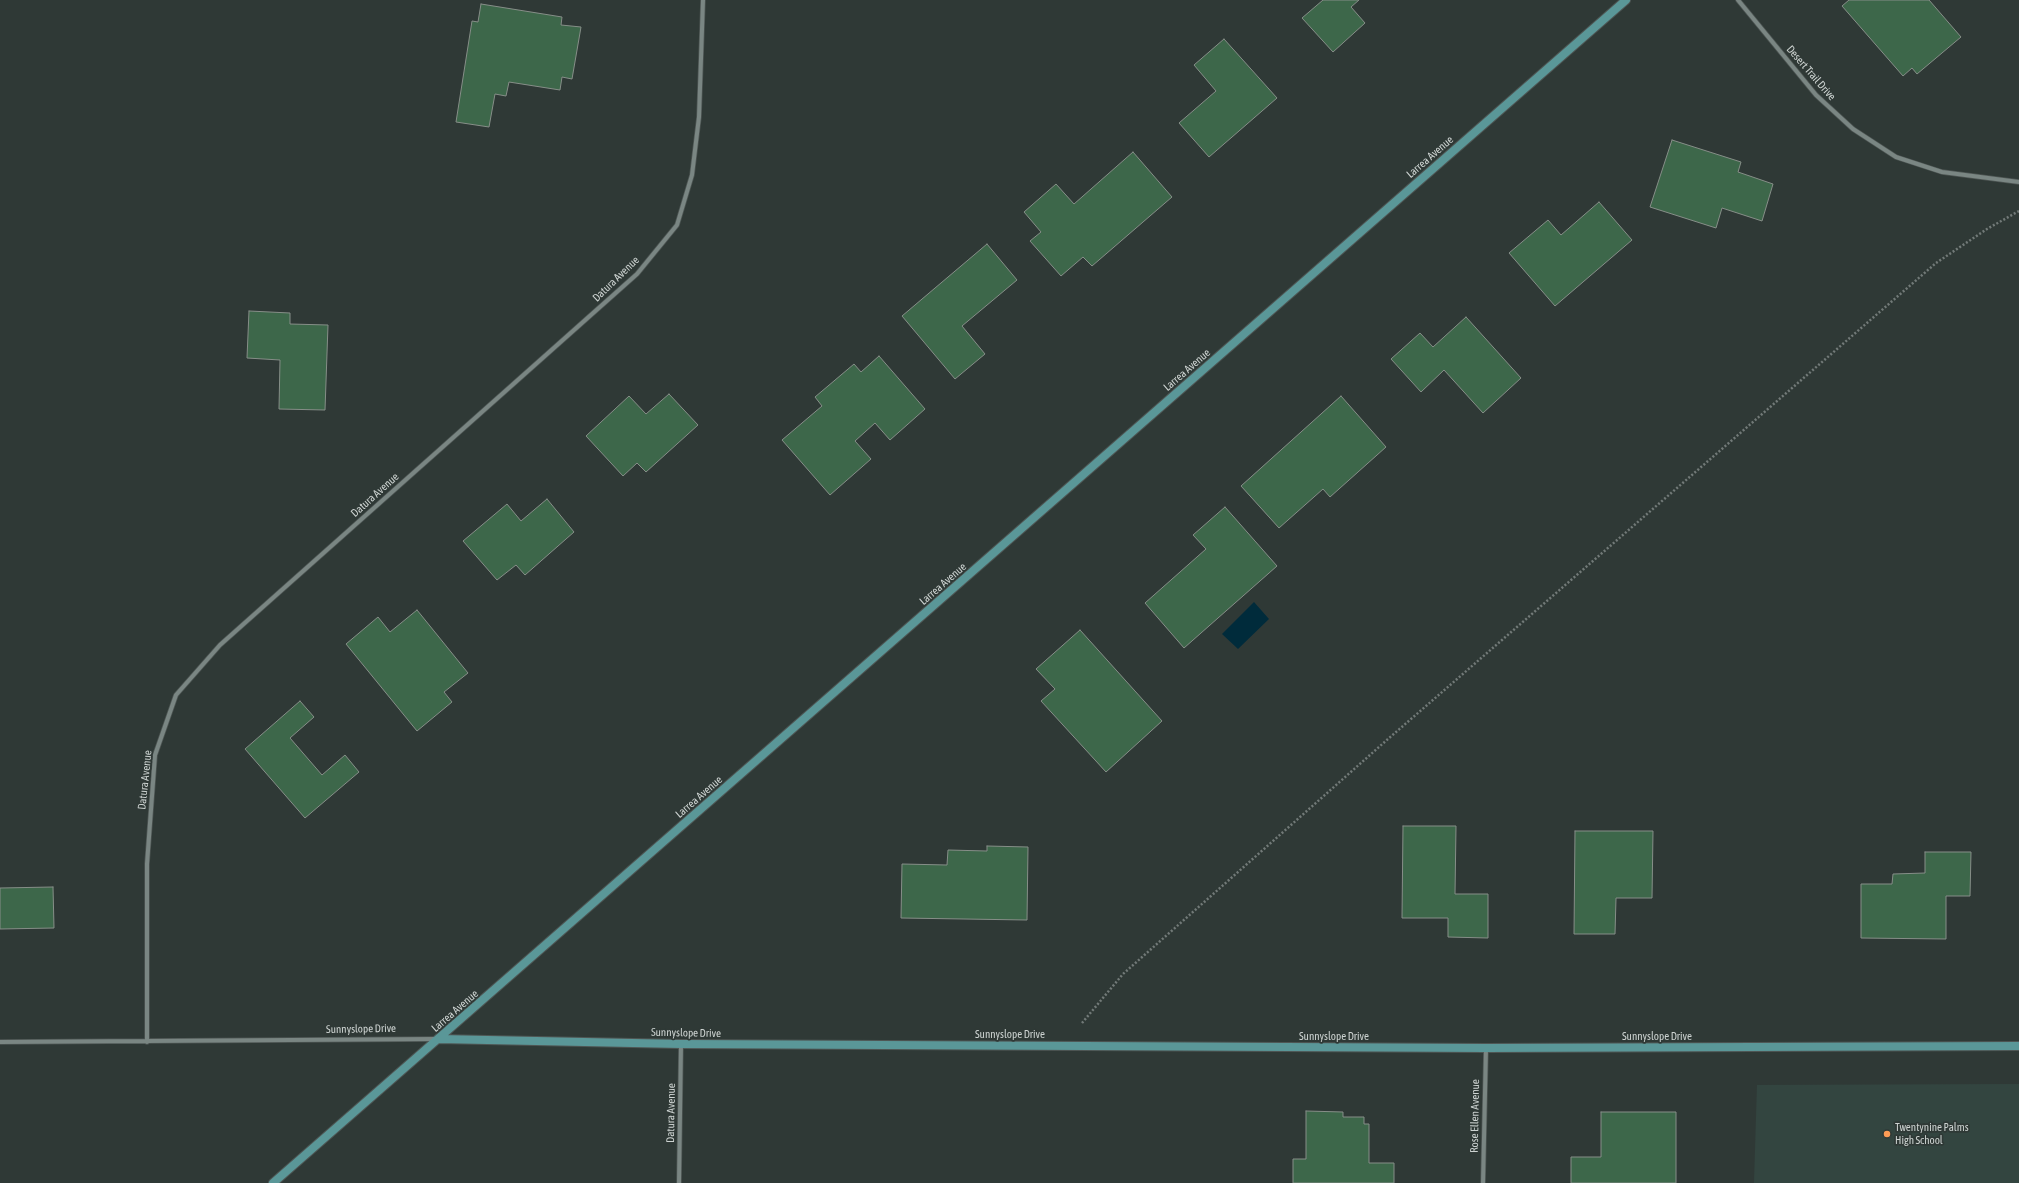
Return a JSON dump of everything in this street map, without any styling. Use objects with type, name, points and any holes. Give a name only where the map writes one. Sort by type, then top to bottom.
[{"type":"main road","name":"Larrea Avenue","points":[[273,1183],[1626,0]]},
{"type":"main road","name":"Sunnyslope Drive","points":[[439,1039],[682,1044],[1486,1048],[2019,1046]]},
{"type":"street","name":"Datura Avenue","points":[[147,1042],[147,864],[155,754],[176,695],[220,645],[638,274],[677,225],[692,175],[699,117],[703,0]]},
{"type":"street","name":"Desert Trail Drive","points":[[1738,0],[1816,95],[1853,129],[1896,157],[1942,172],[2019,182]]},
{"type":"street","name":"Sunnyslope Drive","points":[[0,1042],[439,1039]]},
{"type":"street","name":"Datura Avenue","points":[[679,1183],[682,1044]]},
{"type":"street","name":"Rose Ellen Avenue","points":[[1483,1183],[1486,1048]]},
{"type":"path","points":[[1063,1046],[1123,974],[1388,739],[1936,263],[1987,229],[2019,211]]},
{"type":"shaded area","name":"Twentynine Palms High School","points":[[2019,1084],[2019,1183],[1754,1183],[1757,1085]]},
{"type":"water","points":[[1254,602],[1269,619],[1238,649],[1222,634]]},
{"type":"building","points":[[1323,0],[1359,0],[1351,7],[1365,23],[1333,52],[1302,18]]},
{"type":"building","points":[[1849,0],[1929,0],[1961,37],[1917,74],[1912,68],[1903,76],[1842,6]]},
{"type":"building","points":[[481,4],[562,17],[561,25],[581,27],[572,79],[562,77],[560,90],[509,82],[506,96],[495,94],[489,127],[456,122],[472,21],[478,22]]},
{"type":"building","points":[[1224,39],[1277,98],[1209,157],[1179,123],[1216,91],[1194,65]]},
{"type":"building","points":[[1672,140],[1741,162],[1738,172],[1773,184],[1762,221],[1722,208],[1716,228],[1650,207]]},
{"type":"building","points":[[1133,152],[1172,197],[1092,266],[1083,257],[1061,276],[1030,241],[1041,232],[1024,212],[1056,184],[1074,204]]},
{"type":"building","points":[[1599,202],[1632,240],[1555,306],[1509,253],[1548,220],[1561,235]]},
{"type":"building","points":[[987,244],[1017,280],[962,326],[985,354],[955,379],[902,316]]},
{"type":"building","points":[[249,311],[290,313],[290,324],[328,325],[325,410],[279,409],[280,360],[247,358]]},
{"type":"building","points":[[1466,317],[1521,378],[1483,413],[1444,370],[1421,392],[1391,359],[1420,333],[1433,347]]},
{"type":"building","points":[[879,356],[925,409],[890,440],[875,423],[855,441],[871,459],[830,495],[782,440],[822,406],[815,397],[854,364],[861,372]]},
{"type":"building","points":[[669,394],[698,425],[646,472],[637,463],[623,476],[586,436],[629,396],[646,414]]},
{"type":"building","points":[[1341,396],[1386,447],[1330,497],[1323,489],[1279,528],[1241,486]]},
{"type":"building","points":[[547,499],[574,532],[525,575],[516,565],[497,580],[463,541],[507,504],[521,521]]},
{"type":"building","points":[[1225,507],[1277,566],[1184,648],[1145,603],[1206,549],[1193,535]]},
{"type":"building","points":[[417,610],[468,673],[444,692],[452,702],[417,731],[346,644],[378,617],[390,632]]},
{"type":"building","points":[[1080,630],[1162,721],[1106,772],[1041,701],[1055,689],[1036,669]]},
{"type":"building","points":[[300,701],[314,717],[290,738],[322,775],[345,755],[359,772],[305,818],[245,749]]},
{"type":"building","points":[[1403,826],[1456,826],[1455,894],[1488,894],[1488,938],[1448,937],[1448,918],[1402,918]]},
{"type":"building","points":[[1575,831],[1653,831],[1652,898],[1616,898],[1615,934],[1574,934]]},
{"type":"building","points":[[987,846],[1028,847],[1027,920],[901,918],[902,864],[947,865],[948,850],[987,851]]},
{"type":"building","points":[[1925,852],[1971,852],[1970,896],[1946,896],[1946,939],[1861,938],[1861,884],[1892,884],[1893,874],[1925,873]]},
{"type":"building","points":[[53,887],[54,928],[0,929],[0,888]]},
{"type":"building","points":[[1306,1111],[1343,1112],[1343,1117],[1364,1117],[1364,1124],[1369,1124],[1369,1163],[1394,1163],[1394,1183],[1293,1183],[1293,1159],[1306,1159]]},
{"type":"building","points":[[1601,1112],[1676,1112],[1676,1183],[1571,1183],[1571,1157],[1601,1157]]},
{"type":"place","name":"Twentynine Palms High School","points":[[1887,1134]]}]
